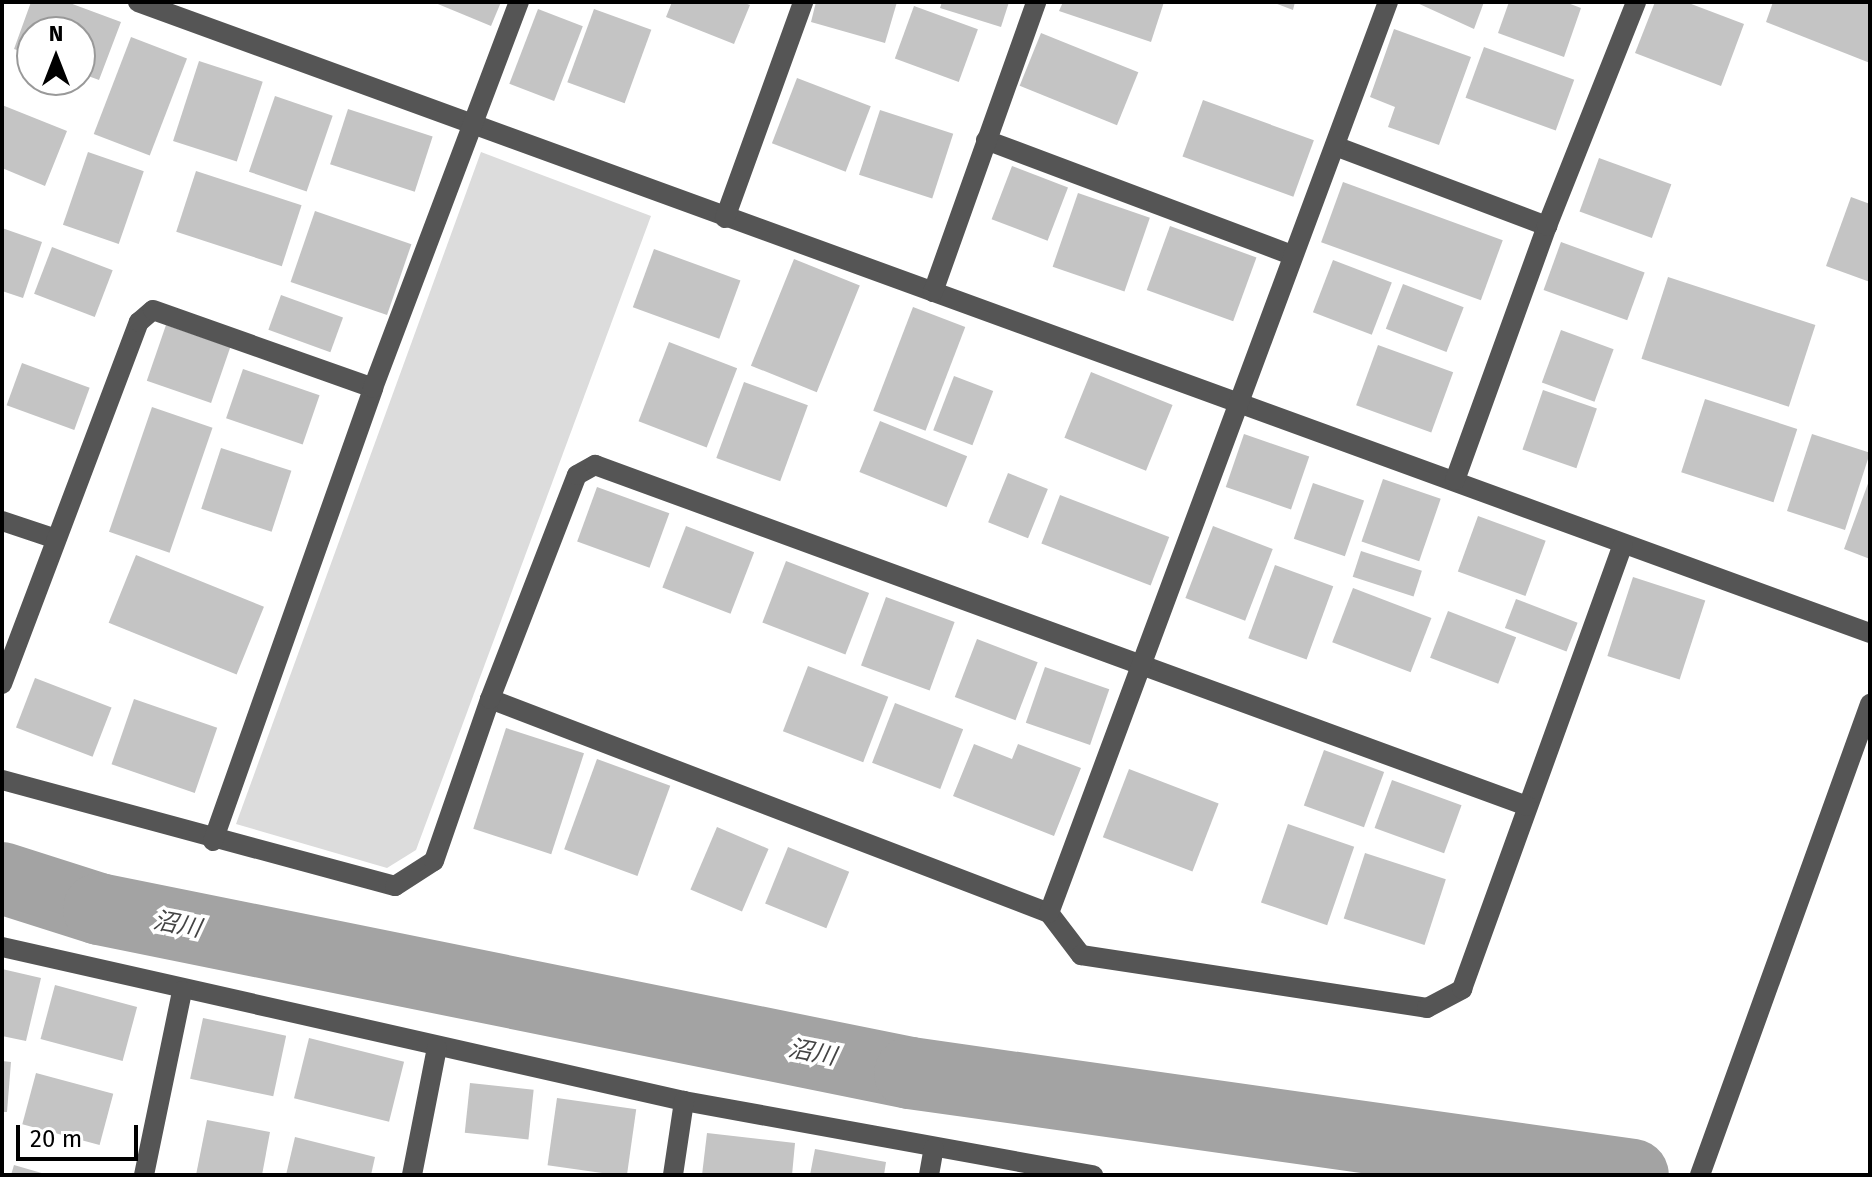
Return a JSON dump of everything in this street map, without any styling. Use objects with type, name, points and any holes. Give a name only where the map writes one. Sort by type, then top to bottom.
[{"type":"street","points":[[138,2],[1870,633]]},
{"type":"street","points":[[213,841],[373,388],[519,2]]},
{"type":"street","points":[[725,218],[803,2]]},
{"type":"street","points":[[933,292],[1036,2]]},
{"type":"street","points":[[1049,913],[1388,2]]},
{"type":"street","points":[[1455,480],[1547,226],[1636,2]]},
{"type":"street","points":[[986,140],[1292,255]]},
{"type":"street","points":[[1335,146],[1547,226]]},
{"type":"street","points":[[2,684],[139,322],[153,310],[373,388]]},
{"type":"street","points":[[2,780],[213,841],[395,886],[434,861],[490,699],[577,475],[595,465],[1527,806]]},
{"type":"street","points":[[2,521],[56,539]]},
{"type":"street","points":[[490,699],[1049,913],[1081,955],[1427,1008],[1462,989],[1623,545]]},
{"type":"street","points":[[1700,1175],[1870,704]]},
{"type":"street","points":[[2,947],[182,991],[684,1101],[1093,1175]]},
{"type":"street","points":[[144,1175],[182,991]]},
{"type":"street","points":[[412,1175],[437,1048]]},
{"type":"street","points":[[673,1175],[684,1101]]},
{"type":"street","points":[[929,1175],[934,1148]]},
{"type":"shaded area","points":[[481,152],[651,216],[416,850],[387,868],[236,824]]},
{"type":"building","points":[[31,2],[67,2],[121,22],[99,80],[96,79],[96,16],[26,16]]},
{"type":"building","points":[[433,2],[501,2],[491,26]]},
{"type":"building","points":[[672,2],[742,2],[750,5],[734,44],[666,17]]},
{"type":"building","points":[[816,2],[897,2],[885,43],[811,22]]},
{"type":"building","points":[[942,2],[1009,2],[1001,27],[940,8]]},
{"type":"building","points":[[1063,2],[1164,2],[1151,42],[1059,11]]},
{"type":"building","points":[[1272,2],[1295,2],[1293,10]]},
{"type":"building","points":[[1415,2],[1484,2],[1474,29]]},
{"type":"building","points":[[1509,2],[1565,2],[1581,8],[1564,57],[1498,33]]},
{"type":"building","points":[[1655,2],[1686,2],[1744,24],[1721,86],[1635,53]]},
{"type":"building","points":[[1773,2],[1870,2],[1870,63],[1766,22]]},
{"type":"building","points":[[914,6],[978,29],[959,82],[895,59]]},
{"type":"building","points":[[538,9],[583,26],[554,101],[509,84]]},
{"type":"building","points":[[594,9],[651,30],[625,103],[567,82]]},
{"type":"building","points":[[1394,29],[1471,57],[1439,145],[1388,127],[1395,107],[1370,97]]},
{"type":"building","points":[[1041,33],[1138,72],[1117,125],[1020,86]]},
{"type":"building","points":[[131,37],[187,59],[150,156],[94,134]]},
{"type":"building","points":[[1484,47],[1574,80],[1556,131],[1466,98]]},
{"type":"building","points":[[199,61],[263,82],[237,162],[173,141]]},
{"type":"building","points":[[797,78],[871,106],[846,172],[772,143]]},
{"type":"building","points":[[275,96],[333,116],[307,192],[249,172]]},
{"type":"building","points":[[1203,100],[1314,140],[1293,197],[1182,156]]},
{"type":"building","points":[[2,105],[67,131],[45,186],[2,168]]},
{"type":"building","points":[[348,109],[433,137],[415,192],[330,164]]},
{"type":"building","points":[[880,110],[953,134],[932,198],[859,175]]},
{"type":"building","points":[[88,152],[144,171],[119,244],[63,225]]},
{"type":"building","points":[[1599,158],[1671,184],[1652,238],[1580,212]]},
{"type":"building","points":[[1012,166],[1068,188],[1048,241],[992,219]]},
{"type":"building","points":[[196,171],[302,205],[282,266],[176,232]]},
{"type":"building","points":[[1343,182],[1503,240],[1481,300],[1321,242]]},
{"type":"building","points":[[1078,193],[1150,218],[1124,291],[1053,267]]},
{"type":"building","points":[[1851,197],[1870,204],[1870,282],[1826,266]]},
{"type":"building","points":[[315,211],[411,244],[387,315],[291,282]]},
{"type":"building","points":[[1170,226],[1256,257],[1233,321],[1147,290]]},
{"type":"building","points":[[2,228],[42,242],[23,298],[2,291]]},
{"type":"building","points":[[1561,242],[1645,272],[1627,320],[1544,290]]},
{"type":"building","points":[[52,247],[113,270],[95,317],[34,294]]},
{"type":"building","points":[[654,249],[740,280],[719,339],[633,307]]},
{"type":"building","points":[[794,259],[860,286],[817,392],[751,366]]},
{"type":"building","points":[[1333,260],[1392,283],[1372,335],[1313,312]]},
{"type":"building","points":[[1668,277],[1815,325],[1789,407],[1641,359]]},
{"type":"building","points":[[1403,284],[1464,307],[1446,352],[1386,329]]},
{"type":"building","points":[[281,295],[343,318],[330,352],[268,330]]},
{"type":"building","points":[[913,307],[965,327],[926,431],[873,411]]},
{"type":"building","points":[[166,325],[230,347],[211,403],[147,381]]},
{"type":"building","points":[[1561,330],[1614,349],[1594,402],[1542,383]]},
{"type":"building","points":[[669,342],[737,368],[707,448],[639,421]]},
{"type":"building","points":[[1378,345],[1453,372],[1431,433],[1356,405]]},
{"type":"building","points":[[22,363],[90,388],[74,430],[7,405]]},
{"type":"building","points":[[243,369],[320,395],[303,445],[226,418]]},
{"type":"building","points":[[1091,372],[1173,405],[1146,471],[1064,438]]},
{"type":"building","points":[[954,376],[993,391],[972,445],[933,430]]},
{"type":"building","points":[[744,382],[808,405],[780,481],[716,458]]},
{"type":"building","points":[[1543,390],[1597,409],[1576,468],[1522,450]]},
{"type":"building","points":[[1705,399],[1797,429],[1773,502],[1681,472]]},
{"type":"building","points":[[152,407],[213,428],[170,553],[109,532]]},
{"type":"building","points":[[880,421],[967,456],[947,507],[859,472]]},
{"type":"building","points":[[1244,434],[1309,456],[1291,509],[1226,487]]},
{"type":"building","points":[[1812,434],[1870,453],[1845,530],[1787,511]]},
{"type":"building","points":[[221,448],[291,471],[272,532],[201,509]]},
{"type":"building","points":[[1008,473],[1048,489],[1028,538],[988,522]]},
{"type":"building","points":[[1870,478],[1870,559],[1844,549]]},
{"type":"building","points":[[1383,479],[1441,499],[1419,561],[1362,541]]},
{"type":"building","points":[[1313,483],[1364,501],[1345,556],[1294,539]]},
{"type":"building","points":[[597,487],[669,513],[650,568],[577,542]]},
{"type":"building","points":[[1060,495],[1169,537],[1151,585],[1041,544]]},
{"type":"building","points":[[1478,516],[1546,541],[1525,596],[1458,571]]},
{"type":"building","points":[[686,526],[754,552],[730,614],[662,588]]},
{"type":"building","points":[[1213,526],[1273,549],[1245,621],[1185,598]]},
{"type":"building","points":[[1361,551],[1422,571],[1414,596],[1353,577]]},
{"type":"building","points":[[136,555],[264,607],[237,674],[109,623]]},
{"type":"building","points":[[786,561],[869,593],[845,655],[762,623]]},
{"type":"building","points":[[1275,565],[1333,586],[1307,660],[1248,638]]},
{"type":"building","points":[[1633,577],[1705,600],[1680,679],[1607,656]]},
{"type":"building","points":[[1353,588],[1431,618],[1411,672],[1332,642]]},
{"type":"building","points":[[886,597],[955,622],[930,691],[861,666]]},
{"type":"building","points":[[1516,599],[1578,623],[1567,652],[1505,628]]},
{"type":"building","points":[[1448,611],[1516,637],[1498,684],[1430,658]]},
{"type":"building","points":[[977,639],[1038,662],[1015,720],[955,697]]},
{"type":"building","points":[[808,666],[888,697],[863,762],[783,731]]},
{"type":"building","points":[[1045,667],[1109,689],[1090,745],[1026,723]]},
{"type":"building","points":[[35,678],[112,707],[93,757],[16,727]]},
{"type":"building","points":[[134,699],[217,728],[195,793],[112,764]]},
{"type":"building","points":[[895,703],[963,729],[940,789],[872,763]]},
{"type":"building","points":[[506,728],[584,753],[551,854],[473,829]]},
{"type":"building","points":[[974,744],[1012,759],[1018,744],[1081,768],[1054,836],[953,796]]},
{"type":"building","points":[[1324,750],[1384,772],[1364,827],[1304,805]]},
{"type":"building","points":[[597,759],[670,786],[637,876],[564,849]]},
{"type":"building","points":[[1129,769],[1219,803],[1192,872],[1103,837]]},
{"type":"building","points":[[1392,780],[1462,805],[1444,853],[1375,828]]},
{"type":"building","points":[[1288,824],[1354,847],[1327,925],[1261,902]]},
{"type":"building","points":[[717,827],[769,849],[742,911],[690,890]]},
{"type":"building","points":[[788,847],[849,872],[826,928],[765,904]]},
{"type":"building","points":[[1365,853],[1446,879],[1425,945],[1344,919]]},
{"type":"building","points":[[2,969],[41,978],[26,1041],[2,1036]]},
{"type":"building","points":[[55,985],[137,1007],[123,1061],[41,1039]]},
{"type":"building","points":[[203,1018],[286,1036],[273,1096],[190,1079]]},
{"type":"building","points":[[309,1038],[404,1062],[389,1122],[294,1098]]},
{"type":"building","points":[[2,1061],[11,1062],[7,1112],[2,1112]]},
{"type":"building","points":[[36,1073],[113,1094],[100,1145],[22,1124]]},
{"type":"building","points":[[470,1083],[534,1090],[528,1139],[465,1133]]},
{"type":"building","points":[[557,1098],[636,1109],[627,1175],[548,1165]]},
{"type":"building","points":[[207,1120],[270,1132],[262,1175],[196,1175]]},
{"type":"building","points":[[707,1133],[795,1143],[792,1175],[702,1175]]},
{"type":"building","points":[[295,1137],[375,1157],[371,1175],[286,1175]]},
{"type":"building","points":[[815,1149],[886,1162],[884,1175],[810,1175]]},
{"type":"building","points":[[14,1165],[45,1174],[11,1175]]},
{"type":"waterway","name":"沼川","points":[[2,878],[99,909],[910,1073],[1633,1175]]}]
